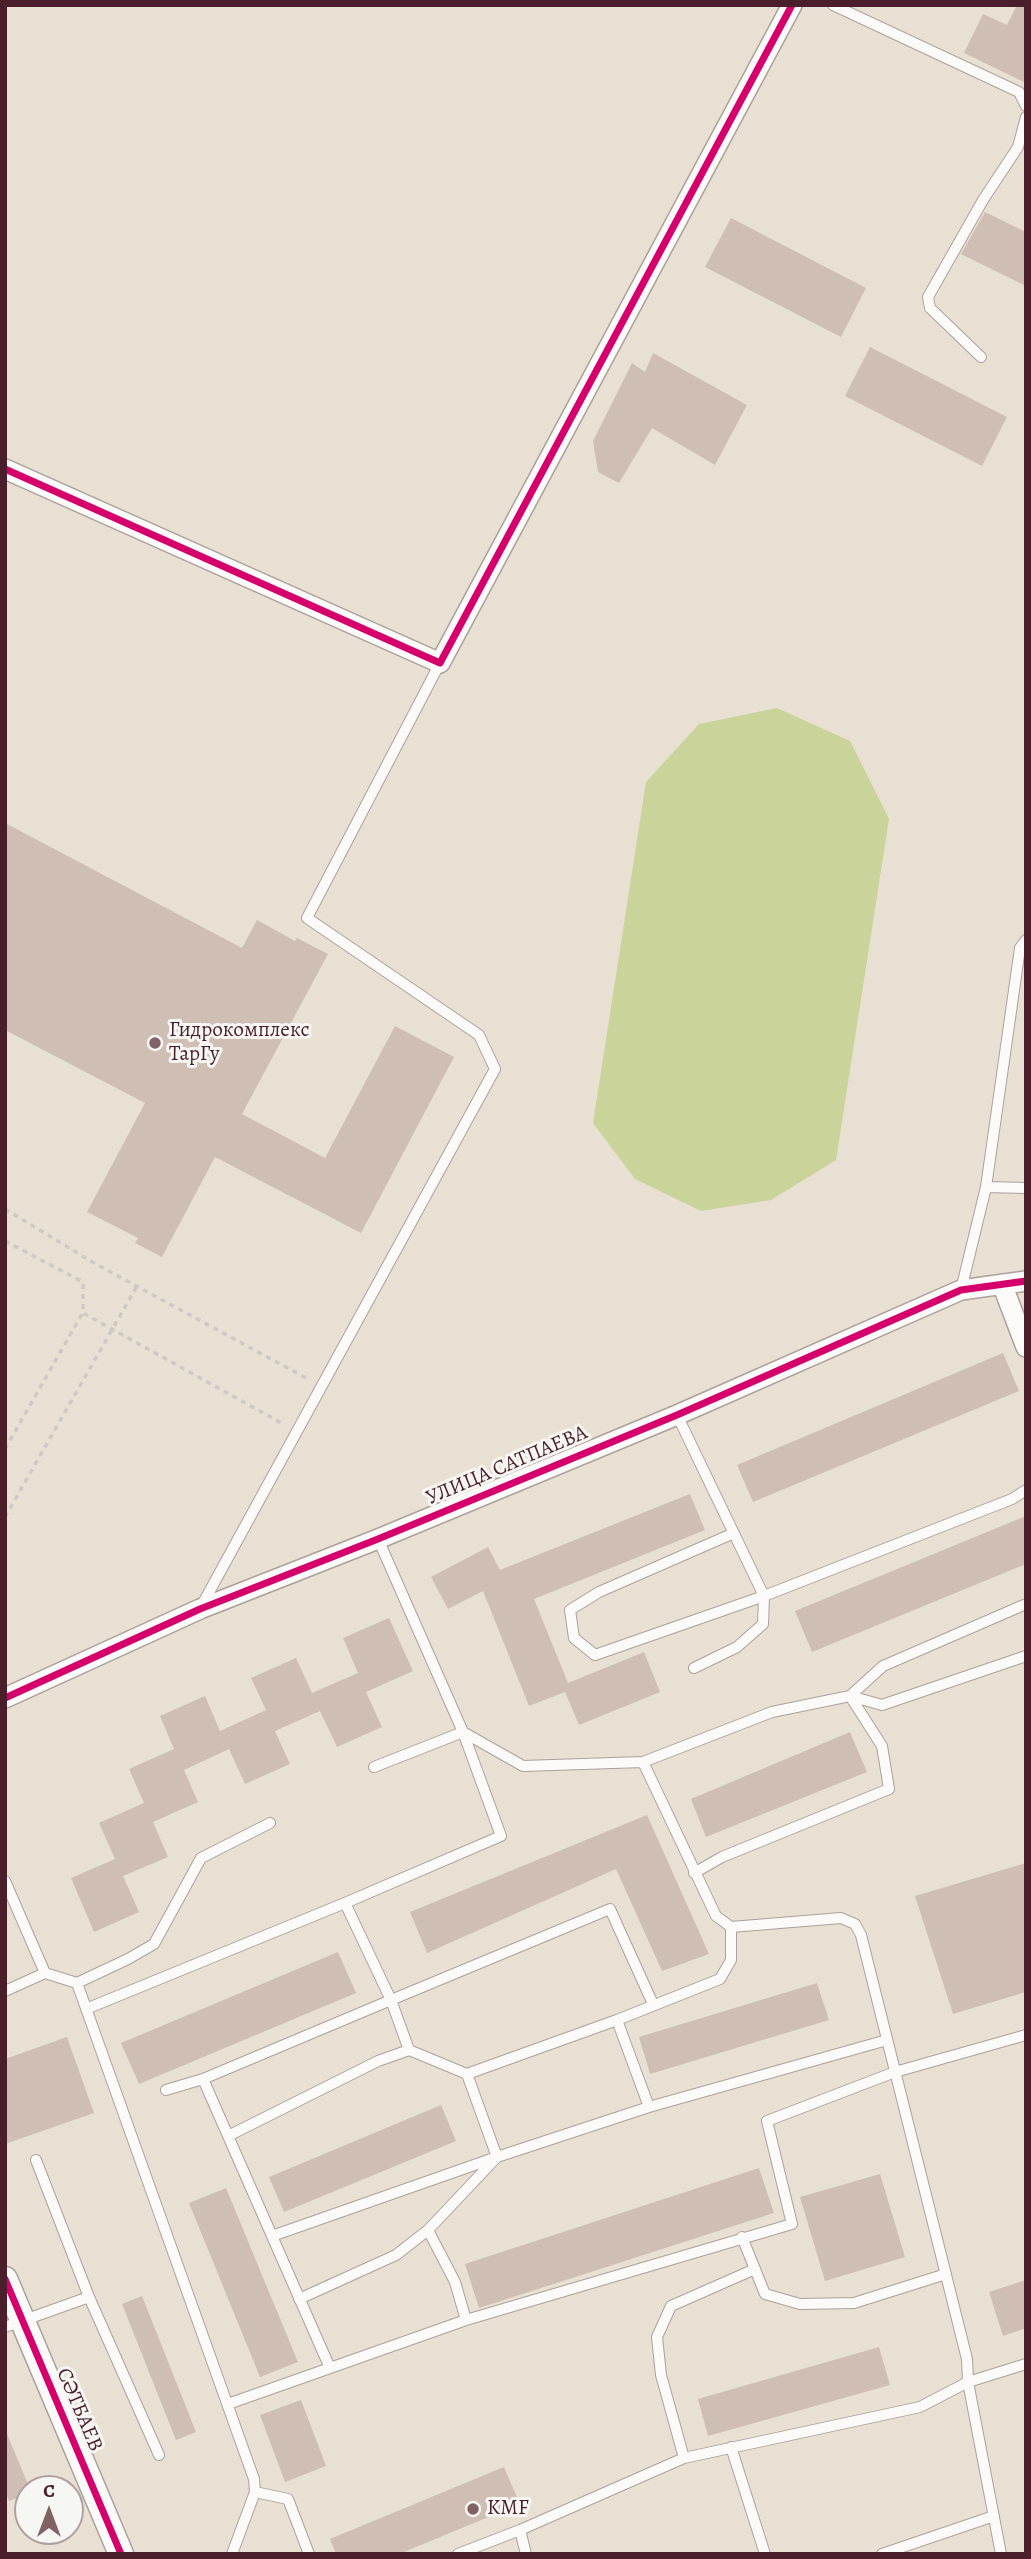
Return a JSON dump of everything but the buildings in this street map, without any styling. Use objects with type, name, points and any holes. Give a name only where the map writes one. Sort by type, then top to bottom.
[{"type":"street","points":[[5,469],[440,663],[792,5]]},
{"type":"street","name":"УЛИЦА САТПАЕВА","points":[[5,1698],[200,1609],[379,1539],[677,1415],[961,1290],[1026,1281]]},
{"type":"street","points":[[1002,1284],[1026,1347]]},
{"type":"street","name":"СӘТБАЕВ","points":[[5,2279],[14,2323],[121,2554]]},
{"type":"lane","points":[[833,5],[1019,92],[1026,106]]},
{"type":"lane","points":[[981,357],[930,308],[928,297],[983,200],[1018,147],[1026,117]]},
{"type":"lane","points":[[200,1609],[495,1069],[480,1035],[307,918],[440,663]]},
{"type":"lane","points":[[961,1290],[986,1187],[1020,947],[1026,940]]},
{"type":"lane","points":[[986,1187],[1026,1188]]},
{"type":"lane","points":[[677,1415],[764,1596],[763,1624],[737,1647],[694,1668]]},
{"type":"lane","points":[[734,1533],[599,1592],[570,1610],[574,1638],[595,1655],[764,1596],[1012,1499],[1026,1490]]},
{"type":"lane","points":[[86,2009],[501,1836],[463,1732],[379,1539]]},
{"type":"lane","points":[[849,1696],[883,1666],[1026,1604]]},
{"type":"lane","points":[[463,1732],[523,1766],[643,1762],[772,1712],[849,1696],[882,1705],[1026,1656]]},
{"type":"lane","points":[[694,1873],[722,1857],[889,1789],[882,1746],[849,1696]]},
{"type":"lane","points":[[374,1767],[463,1732]]},
{"type":"lane","points":[[643,1762],[716,1916],[731,1927],[841,1918],[855,1924],[861,1935],[967,2359],[968,2382],[1001,2554]]},
{"type":"lane","points":[[5,1991],[46,1973],[77,1983],[153,1944],[201,1858],[270,1824]]},
{"type":"lane","points":[[5,1881],[46,1973]]},
{"type":"lane","points":[[345,1903],[391,2000],[409,2050]]},
{"type":"lane","points":[[166,2090],[203,2079],[610,1909],[653,2004]]},
{"type":"lane","points":[[228,2136],[378,2060],[409,2050],[467,2074],[617,2020],[720,1979],[731,1960],[731,1927]]},
{"type":"lane","points":[[77,1983],[254,2479],[255,2492],[232,2554]]},
{"type":"lane","points":[[617,2020],[649,2107]]},
{"type":"lane","points":[[228,2404],[466,2320],[792,2224],[767,2121],[895,2072],[1026,2035]]},
{"type":"lane","points":[[272,2236],[649,2107],[887,2039]]},
{"type":"lane","points":[[467,2074],[497,2157]]},
{"type":"lane","points":[[203,2079],[330,2368]]},
{"type":"lane","points":[[299,2299],[396,2255],[428,2230],[497,2157]]},
{"type":"lane","points":[[36,2160],[89,2297],[159,2455]]},
{"type":"lane","points":[[428,2230],[455,2282],[466,2320]]},
{"type":"lane","points":[[742,2237],[765,2294],[800,2304],[854,2302],[946,2274]]},
{"type":"lane","points":[[684,2458],[662,2375],[657,2337],[671,2306],[755,2269]]},
{"type":"lane","points":[[14,2323],[89,2297]]},
{"type":"lane","points":[[458,2554],[520,2530],[684,2458],[920,2407],[968,2382],[1026,2364]]},
{"type":"lane","points":[[731,2447],[765,2554]]},
{"type":"lane","points":[[255,2492],[288,2499],[309,2554]]},
{"type":"lane","points":[[882,2554],[994,2516]]},
{"type":"lane","points":[[520,2530],[526,2554]]},
{"type":"path","points":[[5,1209],[137,1286],[310,1380]]},
{"type":"path","points":[[5,1241],[83,1282],[83,1313],[5,1448]]},
{"type":"path","points":[[5,1517],[137,1286]]},
{"type":"path","points":[[83,1313],[111,1331],[285,1425],[291,1414]]},
{"type":"green space","points":[[777,708],[850,741],[889,819],[836,1160],[771,1200],[701,1211],[635,1179],[593,1123],[646,782],[699,724]]},
{"type":"cycle path","points":[[5,469],[440,663],[792,5]]},
{"type":"cycle path","points":[[5,1698],[200,1609],[378,1539],[677,1415],[961,1290],[1026,1281]]},
{"type":"cycle path","points":[[5,2279],[121,2554]]},
{"type":"place","name":"Гидрокомплекс ТарГу","points":[[155,1043]]},
{"type":"place","name":"KMF","points":[[473,2509]]}]
